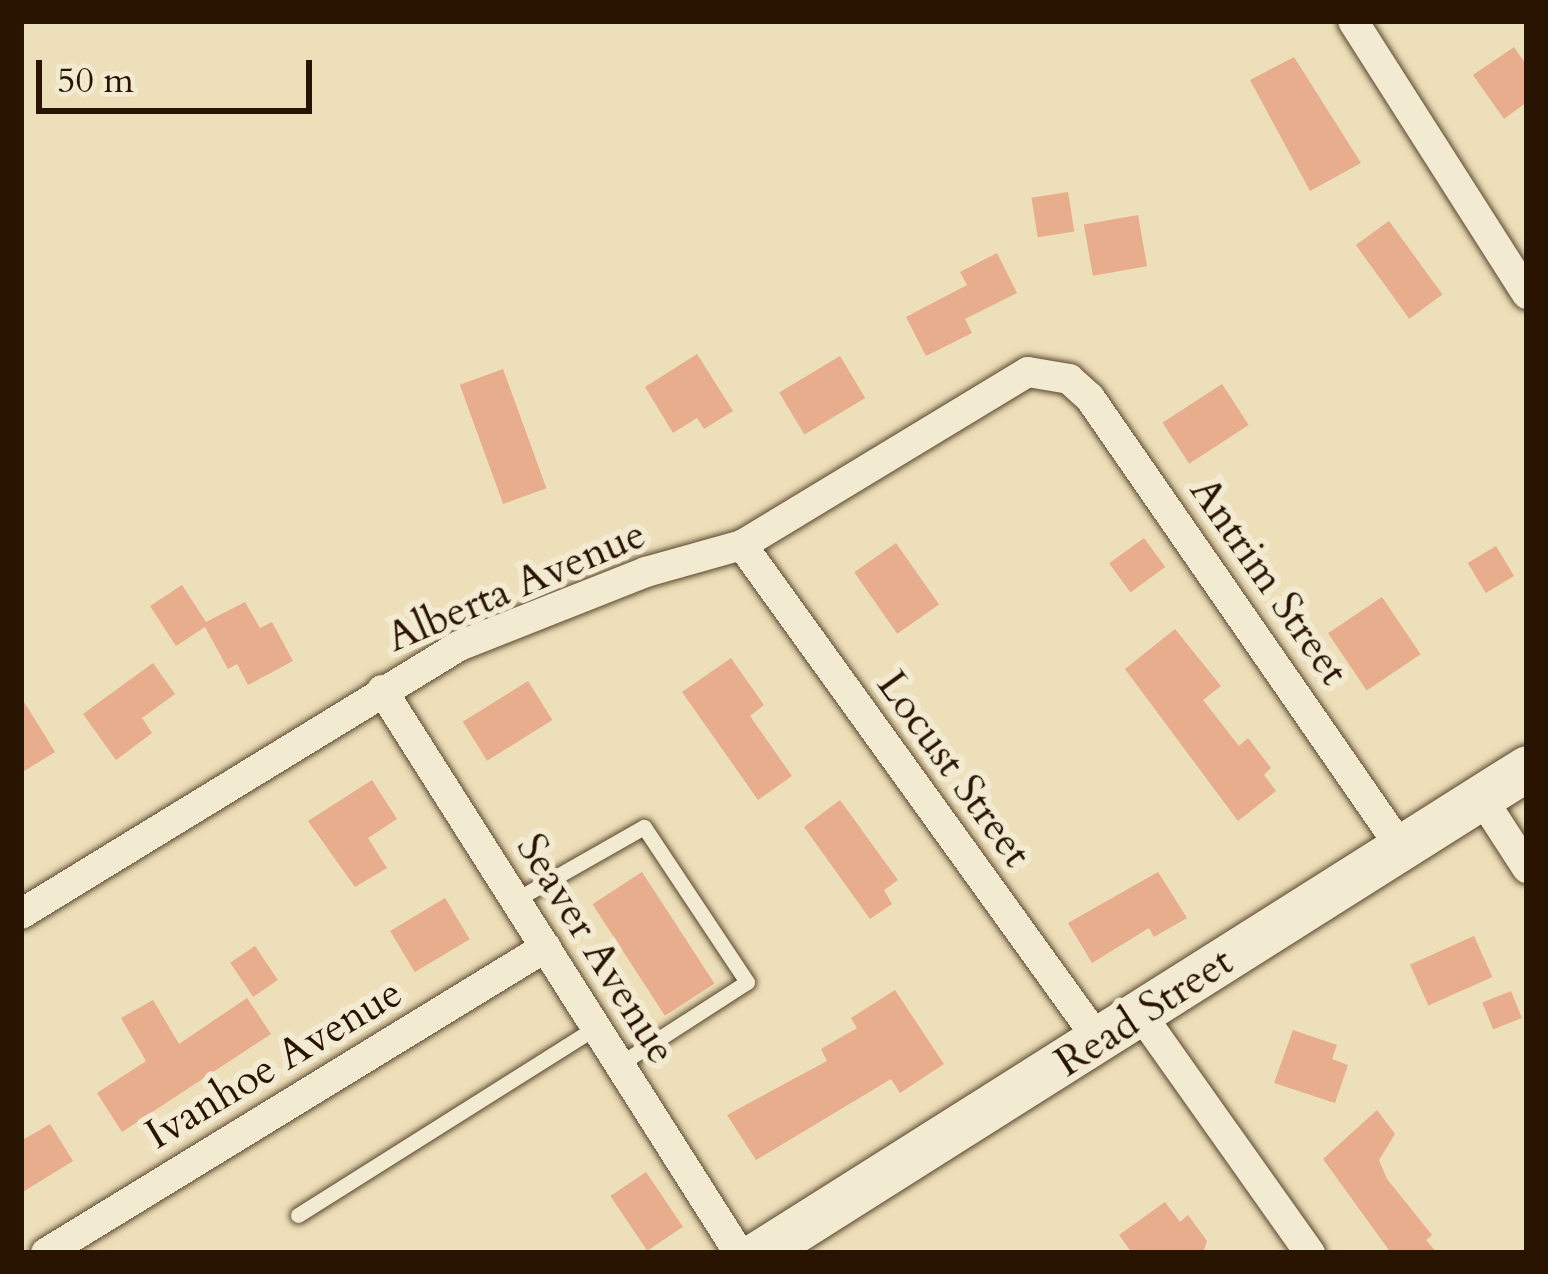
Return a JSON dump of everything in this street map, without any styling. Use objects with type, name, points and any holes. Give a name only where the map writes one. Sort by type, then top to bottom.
[{"type":"main road","name":"Read Street","points":[[759,1253],[1142,1016],[1527,768]]},
{"type":"street","points":[[1353,21],[1527,294]]},
{"type":"street","name":"Alberta Avenue","points":[[21,914],[382,690],[480,638],[646,572],[742,545],[1028,372],[1058,375]]},
{"type":"street","name":"Antrim Street","points":[[1058,375],[1090,398],[1400,846]]},
{"type":"street","name":"Locust Street","points":[[742,545],[1100,1042]]},
{"type":"street","name":"Seaver Avenue","points":[[382,690],[739,1253]]},
{"type":"street","points":[[1481,797],[1527,868]]},
{"type":"street","name":"Ivanhoe Avenue","points":[[46,1253],[546,947]]},
{"type":"street","points":[[1142,1016],[1310,1253]]},
{"type":"lane","points":[[517,899],[644,827],[747,982],[618,1065]]},
{"type":"lane","points":[[298,1215],[596,1028]]},
{"type":"building","points":[[1514,47],[1527,66],[1527,102],[1504,119],[1473,75]]},
{"type":"building","points":[[1294,57],[1361,163],[1310,191],[1250,80]]},
{"type":"building","points":[[1068,192],[1074,232],[1038,237],[1031,198]]},
{"type":"building","points":[[1138,215],[1147,266],[1093,276],[1084,225]]},
{"type":"building","points":[[1389,221],[1442,295],[1409,319],[1356,245]]},
{"type":"building","points":[[997,253],[1017,293],[965,319],[972,333],[926,356],[906,317],[967,285],[960,272]]},
{"type":"building","points":[[697,354],[733,411],[704,429],[697,418],[673,433],[645,387]]},
{"type":"building","points":[[840,356],[865,398],[804,435],[779,393]]},
{"type":"building","points":[[503,369],[546,488],[503,504],[460,385]]},
{"type":"building","points":[[1222,384],[1249,425],[1189,464],[1162,423]]},
{"type":"building","points":[[1144,538],[1165,567],[1130,592],[1109,563]]},
{"type":"building","points":[[896,543],[939,604],[897,634],[854,572]]},
{"type":"building","points":[[1496,546],[1514,576],[1486,593],[1468,563]]},
{"type":"building","points":[[182,585],[206,622],[245,602],[260,628],[272,622],[293,661],[248,685],[237,664],[228,669],[205,627],[176,646],[150,606]]},
{"type":"building","points":[[1382,597],[1421,654],[1367,691],[1328,633]]},
{"type":"building","points":[[1175,629],[1221,686],[1203,700],[1239,746],[1248,738],[1271,768],[1264,775],[1276,791],[1238,821],[1125,669]]},
{"type":"building","points":[[731,658],[764,705],[750,716],[792,776],[758,800],[682,692]]},
{"type":"building","points":[[153,663],[175,694],[142,718],[152,733],[116,760],[83,714]]},
{"type":"building","points":[[528,681],[552,720],[487,761],[463,722]]},
{"type":"building","points":[[21,697],[55,752],[21,773]]},
{"type":"building","points":[[372,780],[397,819],[368,838],[387,868],[355,887],[308,821]]},
{"type":"building","points":[[840,800],[898,880],[884,890],[892,904],[870,919],[804,827]]},
{"type":"building","points":[[642,872],[714,984],[665,1016],[593,904]]},
{"type":"building","points":[[1158,872],[1187,918],[1154,937],[1149,928],[1092,963],[1068,923]]},
{"type":"building","points":[[445,898],[470,939],[415,972],[390,931]]},
{"type":"building","points":[[1474,936],[1492,977],[1428,1006],[1410,964]]},
{"type":"building","points":[[255,946],[278,980],[253,997],[230,963]]},
{"type":"building","points":[[895,990],[944,1064],[900,1093],[891,1079],[756,1160],[727,1115],[827,1061],[821,1049],[857,1028],[851,1018]]},
{"type":"building","points":[[1511,991],[1522,1018],[1493,1030],[1482,1003]]},
{"type":"building","points":[[247,998],[271,1034],[122,1132],[97,1093],[146,1061],[121,1018],[153,1000],[179,1044]]},
{"type":"building","points":[[1293,1030],[1337,1045],[1332,1059],[1348,1065],[1335,1103],[1274,1083]]},
{"type":"building","points":[[1377,1110],[1395,1134],[1379,1160],[1387,1179],[1432,1235],[1426,1240],[1437,1253],[1391,1253],[1323,1159]]},
{"type":"building","points":[[50,1124],[73,1161],[21,1193],[21,1141]]},
{"type":"building","points":[[646,1172],[683,1227],[647,1251],[610,1196]]},
{"type":"building","points":[[1165,1202],[1180,1222],[1188,1215],[1207,1241],[1203,1253],[1132,1253],[1119,1235]]}]
